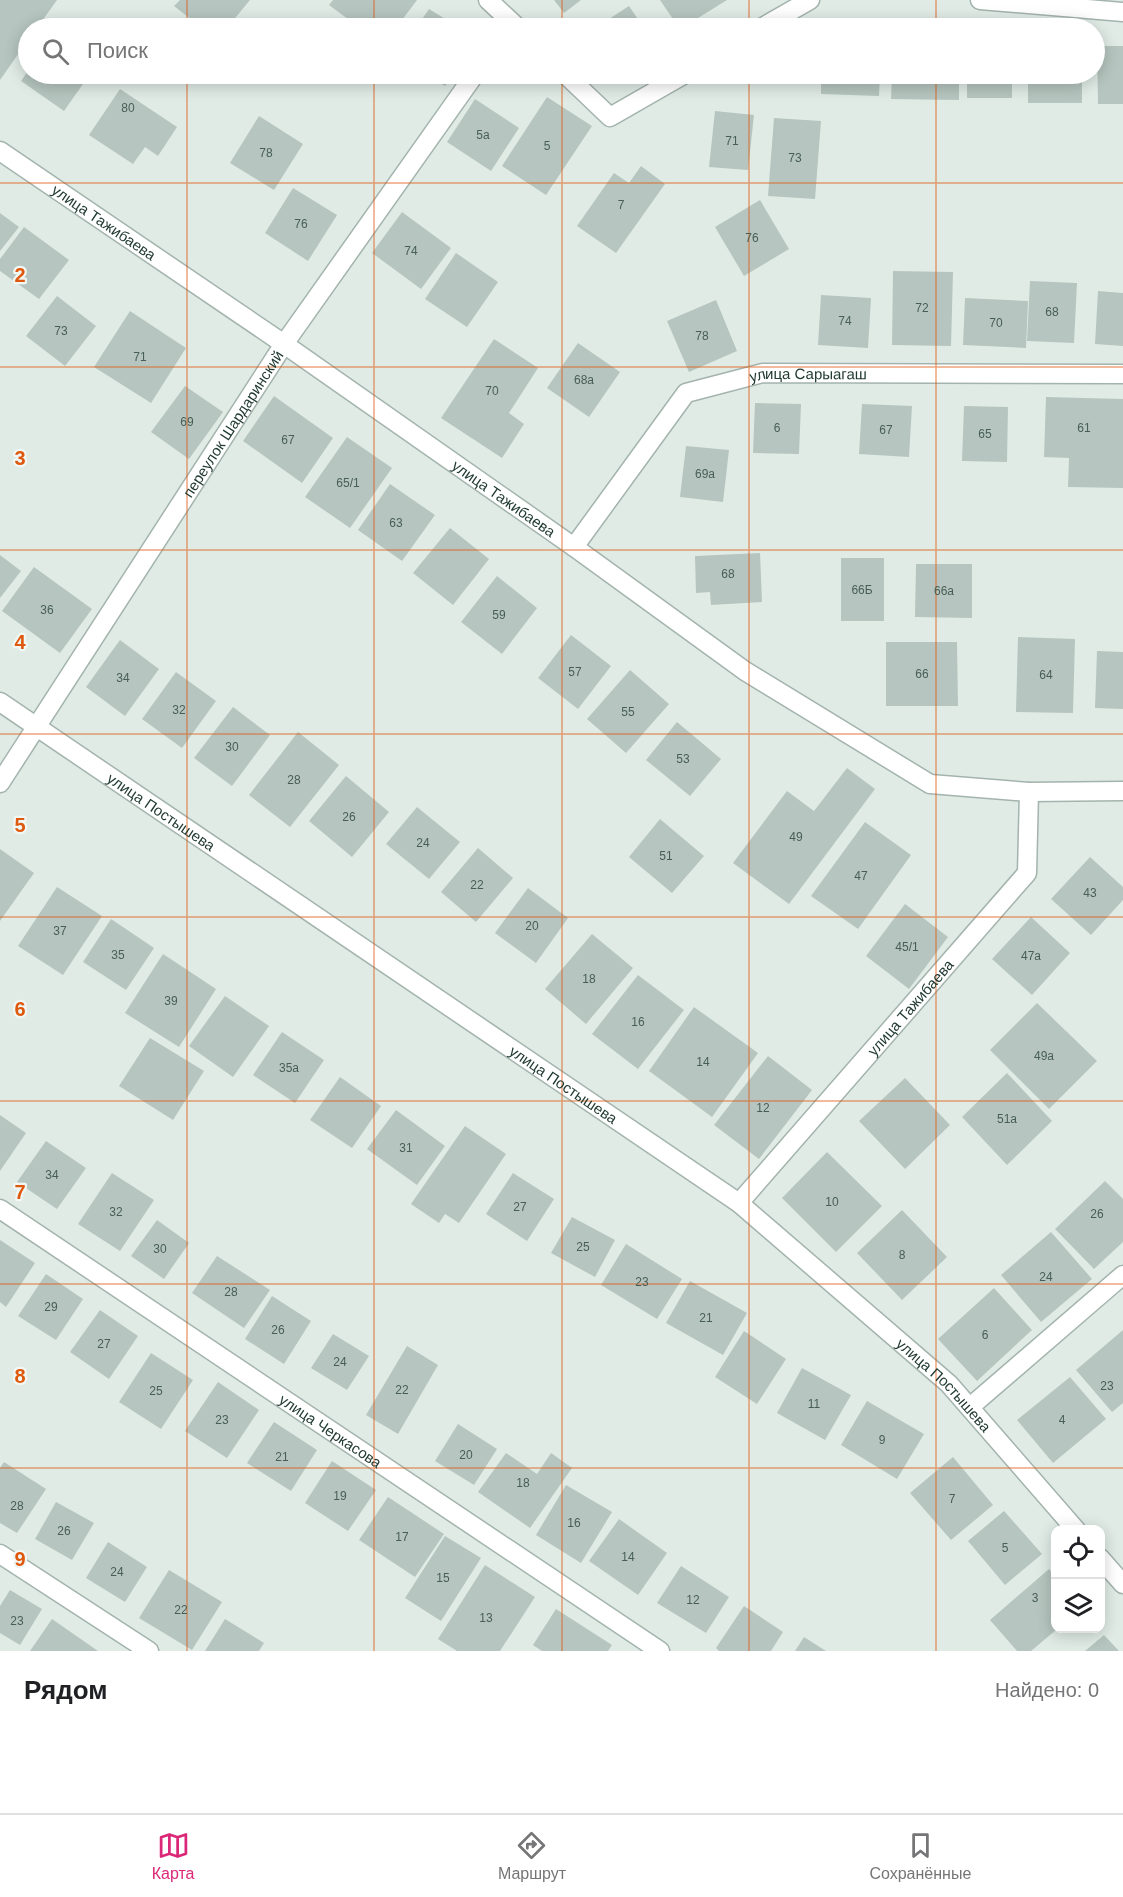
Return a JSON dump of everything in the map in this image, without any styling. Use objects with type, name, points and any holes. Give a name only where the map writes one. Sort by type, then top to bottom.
[{"type":"street","points":[[488,0],[505,18]]},
{"type":"street","points":[[778,18],[810,0]]},
{"type":"street","points":[[980,0],[1123,12]]},
{"type":"street","name":"переулок Шардаринский","points":[[0,783],[284,344],[468,84]]},
{"type":"street","points":[[575,84],[610,117],[668,84]]},
{"type":"street","name":"улица Тажибаева","points":[[0,151],[284,344],[745,670],[930,784],[1029,792],[1123,791]]},
{"type":"street","name":"улица Сарыагаш","points":[[574,547],[687,393],[764,373],[1123,374]]},
{"type":"street","name":"улица Постышева","points":[[0,702],[739,1203],[949,1384],[1072,1525]]},
{"type":"street","name":"улица Тажибаева","points":[[739,1203],[1027,873],[1029,792]]},
{"type":"street","name":"улица Черкасова","points":[[0,1209],[660,1651]]},
{"type":"street","points":[[970,1407],[1123,1275]]},
{"type":"street","points":[[0,1554],[148,1651]]},
{"type":"street","points":[[1105,1563],[1123,1584]]},
{"type":"building","points":[[0,0],[57,0],[44,18],[18,18],[18,54],[0,80]]},
{"type":"building","points":[[180,0],[250,0],[235,18],[189,18],[174,6]]},
{"type":"building","points":[[333,0],[417,0],[404,18],[347,18],[329,5]]},
{"type":"building","points":[[554,0],[581,0],[564,13]]},
{"type":"building","points":[[660,0],[727,0],[698,18],[672,18]]},
{"type":"building","points":[[629,6],[637,18],[610,18]]},
{"type":"building","points":[[429,9],[444,18],[423,18]]},
{"type":"building","points":[[1105,46],[1123,46],[1123,104],[1098,104],[1098,84],[1105,84]]},
{"type":"building","points":[[25,84],[83,84],[64,111]]},
{"type":"building","points":[[821,84],[880,84],[879,96],[821,94]]},
{"type":"building","points":[[892,84],[959,84],[959,100],[891,99]]},
{"type":"building","points":[[967,84],[1012,84],[1012,98],[967,98]]},
{"type":"building","points":[[1028,84],[1082,84],[1082,103],[1028,103]]},
{"type":"building","points":[[120,89],[177,127],[158,156],[145,147],[133,164],[89,135]]},
{"type":"building","points":[[547,97],[592,126],[546,195],[502,166]]},
{"type":"building","points":[[475,99],[519,128],[491,171],[447,142]]},
{"type":"building","points":[[715,111],[754,115],[748,170],[709,167]]},
{"type":"building","points":[[259,116],[303,144],[274,190],[230,163]]},
{"type":"building","points":[[774,118],[821,121],[815,199],[768,196]]},
{"type":"building","points":[[641,166],[665,184],[616,253],[577,226],[614,173],[629,183]]},
{"type":"building","points":[[293,188],[337,215],[308,261],[265,233]]},
{"type":"building","points":[[760,200],[789,249],[744,276],[715,227]]},
{"type":"building","points":[[402,212],[451,248],[421,289],[372,253]]},
{"type":"building","points":[[0,213],[19,227],[0,251]]},
{"type":"building","points":[[24,227],[69,260],[39,299],[0,271],[0,259]]},
{"type":"building","points":[[456,253],[498,282],[467,327],[425,299]]},
{"type":"building","points":[[893,271],[953,272],[951,346],[892,345]]},
{"type":"building","points":[[1030,281],[1077,283],[1074,343],[1027,341]]},
{"type":"building","points":[[1098,291],[1123,293],[1123,346],[1095,344]]},
{"type":"building","points":[[821,295],[871,298],[868,348],[818,345]]},
{"type":"building","points":[[57,296],[96,326],[65,366],[26,336]]},
{"type":"building","points":[[965,298],[1028,301],[1026,348],[963,345]]},
{"type":"building","points":[[716,300],[737,351],[689,372],[667,321]]},
{"type":"building","points":[[130,311],[186,348],[151,403],[94,367]]},
{"type":"building","points":[[494,339],[538,368],[509,413],[524,424],[502,458],[441,418]]},
{"type":"building","points":[[578,343],[620,372],[589,417],[547,388]]},
{"type":"building","points":[[185,386],[223,412],[189,459],[151,432]]},
{"type":"building","points":[[274,396],[333,438],[302,483],[243,441]]},
{"type":"building","points":[[1046,397],[1123,399],[1123,488],[1068,487],[1069,458],[1044,457]]},
{"type":"building","points":[[755,403],[801,404],[799,454],[753,453]]},
{"type":"building","points":[[862,404],[912,406],[909,457],[859,454]]},
{"type":"building","points":[[964,406],[1008,407],[1007,462],[962,461]]},
{"type":"building","points":[[347,437],[392,468],[350,528],[305,497]]},
{"type":"building","points":[[686,446],[729,450],[723,502],[680,497]]},
{"type":"building","points":[[390,484],[435,515],[402,561],[358,530]]},
{"type":"building","points":[[450,528],[489,559],[453,605],[413,573]]},
{"type":"building","points":[[760,553],[762,602],[711,605],[710,592],[696,593],[695,556]]},
{"type":"building","points":[[0,555],[21,571],[0,598]]},
{"type":"building","points":[[841,558],[884,558],[884,621],[841,621]]},
{"type":"building","points":[[916,564],[972,564],[972,618],[915,617]]},
{"type":"building","points":[[34,567],[92,609],[60,653],[2,611]]},
{"type":"building","points":[[497,576],[537,608],[502,654],[461,622]]},
{"type":"building","points":[[571,635],[611,666],[578,709],[538,678]]},
{"type":"building","points":[[1018,637],[1075,639],[1073,713],[1016,712]]},
{"type":"building","points":[[120,640],[159,669],[125,716],[86,687]]},
{"type":"building","points":[[886,642],[957,642],[958,706],[886,706]]},
{"type":"building","points":[[1097,651],[1123,652],[1123,709],[1095,708]]},
{"type":"building","points":[[630,670],[669,704],[626,753],[587,719]]},
{"type":"building","points":[[176,672],[216,701],[182,748],[142,719]]},
{"type":"building","points":[[233,707],[270,735],[232,786],[194,758]]},
{"type":"building","points":[[677,722],[721,759],[690,796],[646,760]]},
{"type":"building","points":[[298,732],[339,765],[290,827],[249,795]]},
{"type":"building","points":[[847,768],[875,789],[789,904],[733,863],[787,791],[814,811]]},
{"type":"building","points":[[346,776],[389,812],[352,857],[309,821]]},
{"type":"building","points":[[417,807],[460,842],[429,879],[386,844]]},
{"type":"building","points":[[660,819],[704,856],[672,893],[629,857]]},
{"type":"building","points":[[865,822],[911,855],[858,929],[811,896]]},
{"type":"building","points":[[478,848],[513,878],[476,922],[441,892]]},
{"type":"building","points":[[0,849],[34,873],[0,921]]},
{"type":"building","points":[[1090,857],[1123,887],[1123,900],[1091,935],[1051,899]]},
{"type":"building","points":[[57,887],[102,916],[63,975],[18,946]]},
{"type":"building","points":[[528,888],[568,918],[536,963],[495,933]]},
{"type":"building","points":[[905,904],[948,937],[909,989],[866,956]]},
{"type":"building","points":[[1031,917],[1070,953],[1032,995],[992,959]]},
{"type":"building","points":[[111,919],[154,948],[126,990],[83,962]]},
{"type":"building","points":[[592,934],[633,968],[586,1024],[545,989]]},
{"type":"building","points":[[163,954],[216,989],[179,1047],[125,1013]]},
{"type":"building","points":[[638,975],[684,1010],[638,1069],[592,1034]]},
{"type":"building","points":[[225,996],[269,1026],[233,1077],[189,1046]]},
{"type":"building","points":[[1037,1003],[1097,1061],[1049,1109],[990,1050]]},
{"type":"building","points":[[694,1007],[758,1053],[712,1117],[649,1071]]},
{"type":"building","points":[[282,1032],[324,1060],[295,1103],[253,1075]]},
{"type":"building","points":[[150,1038],[204,1071],[173,1120],[119,1086]]},
{"type":"building","points":[[768,1056],[812,1090],[759,1159],[714,1125]]},
{"type":"building","points":[[1007,1073],[1052,1121],[1007,1165],[962,1117]]},
{"type":"building","points":[[340,1077],[381,1106],[352,1148],[310,1120]]},
{"type":"building","points":[[905,1078],[950,1125],[905,1169],[859,1121]]},
{"type":"building","points":[[396,1110],[445,1146],[417,1185],[367,1149]]},
{"type":"building","points":[[0,1115],[26,1133],[0,1171]]},
{"type":"building","points":[[465,1126],[506,1154],[459,1223],[445,1214],[439,1223],[411,1204]]},
{"type":"building","points":[[46,1141],[86,1168],[57,1209],[17,1182]]},
{"type":"building","points":[[827,1152],[882,1206],[836,1252],[782,1198]]},
{"type":"building","points":[[112,1173],[154,1200],[120,1251],[78,1224]]},
{"type":"building","points":[[513,1173],[554,1199],[527,1241],[486,1214]]},
{"type":"building","points":[[1105,1181],[1123,1199],[1123,1242],[1094,1269],[1055,1229]]},
{"type":"building","points":[[902,1210],[947,1257],[902,1300],[857,1253]]},
{"type":"building","points":[[572,1217],[615,1240],[595,1277],[551,1253]]},
{"type":"building","points":[[157,1220],[189,1243],[164,1279],[131,1256]]},
{"type":"building","points":[[1051,1232],[1092,1279],[1041,1322],[1001,1275]]},
{"type":"building","points":[[0,1240],[35,1263],[6,1307],[0,1302]]},
{"type":"building","points":[[626,1244],[682,1279],[657,1319],[601,1285]]},
{"type":"building","points":[[217,1256],[270,1290],[244,1328],[192,1293]]},
{"type":"building","points":[[46,1274],[83,1299],[56,1340],[18,1316]]},
{"type":"building","points":[[690,1281],[747,1313],[723,1355],[666,1323]]},
{"type":"building","points":[[994,1288],[1032,1330],[977,1381],[938,1339]]},
{"type":"building","points":[[272,1296],[311,1321],[284,1364],[245,1339]]},
{"type":"building","points":[[100,1310],[138,1336],[109,1379],[70,1352]]},
{"type":"building","points":[[1123,1330],[1123,1403],[1112,1412],[1076,1370]]},
{"type":"building","points":[[744,1331],[786,1359],[757,1404],[715,1377]]},
{"type":"building","points":[[333,1334],[369,1356],[347,1390],[311,1368]]},
{"type":"building","points":[[407,1346],[438,1365],[398,1434],[366,1415]]},
{"type":"building","points":[[151,1353],[193,1380],[161,1429],[119,1402]]},
{"type":"building","points":[[802,1368],[851,1395],[825,1440],[777,1413]]},
{"type":"building","points":[[1070,1377],[1106,1419],[1053,1463],[1017,1420]]},
{"type":"building","points":[[218,1382],[259,1410],[227,1458],[185,1431]]},
{"type":"building","points":[[867,1401],[924,1434],[897,1479],[841,1445]]},
{"type":"building","points":[[274,1422],[317,1450],[291,1491],[247,1463]]},
{"type":"building","points":[[458,1424],[497,1449],[474,1485],[435,1461]]},
{"type":"building","points":[[506,1453],[537,1474],[551,1453],[572,1468],[530,1528],[478,1492]]},
{"type":"building","points":[[953,1457],[993,1505],[951,1540],[910,1493]]},
{"type":"building","points":[[332,1461],[376,1490],[348,1531],[305,1503]]},
{"type":"building","points":[[4,1462],[46,1489],[17,1533],[0,1523],[0,1468]]},
{"type":"building","points":[[566,1485],[612,1512],[581,1563],[536,1535]]},
{"type":"building","points":[[388,1497],[444,1534],[415,1577],[359,1540]]},
{"type":"building","points":[[56,1502],[94,1523],[72,1560],[35,1539]]},
{"type":"building","points":[[1004,1511],[1042,1554],[1005,1585],[968,1541]]},
{"type":"building","points":[[619,1519],[667,1553],[638,1595],[589,1561]]},
{"type":"building","points":[[445,1536],[481,1558],[441,1621],[405,1598]]},
{"type":"building","points":[[108,1542],[147,1567],[125,1602],[86,1578]]},
{"type":"building","points":[[485,1565],[535,1597],[500,1651],[457,1651],[438,1639]]},
{"type":"building","points":[[681,1566],[729,1597],[706,1633],[657,1603]]},
{"type":"building","points":[[1049,1569],[1051,1571],[1052,1633],[1031,1651],[1017,1651],[990,1620]]},
{"type":"building","points":[[169,1570],[222,1602],[192,1650],[139,1618]]},
{"type":"building","points":[[10,1590],[42,1609],[20,1645],[0,1633],[0,1606]]},
{"type":"building","points":[[744,1606],[783,1632],[771,1651],[719,1651],[716,1648]]},
{"type":"building","points":[[556,1609],[612,1645],[608,1651],[542,1651],[533,1645]]},
{"type":"building","points":[[52,1619],[98,1651],[30,1651]]},
{"type":"building","points":[[225,1619],[264,1643],[259,1651],[205,1651]]},
{"type":"building","points":[[1104,1635],[1119,1651],[1085,1651]]},
{"type":"building","points":[[804,1637],[826,1651],[795,1651]]}]
